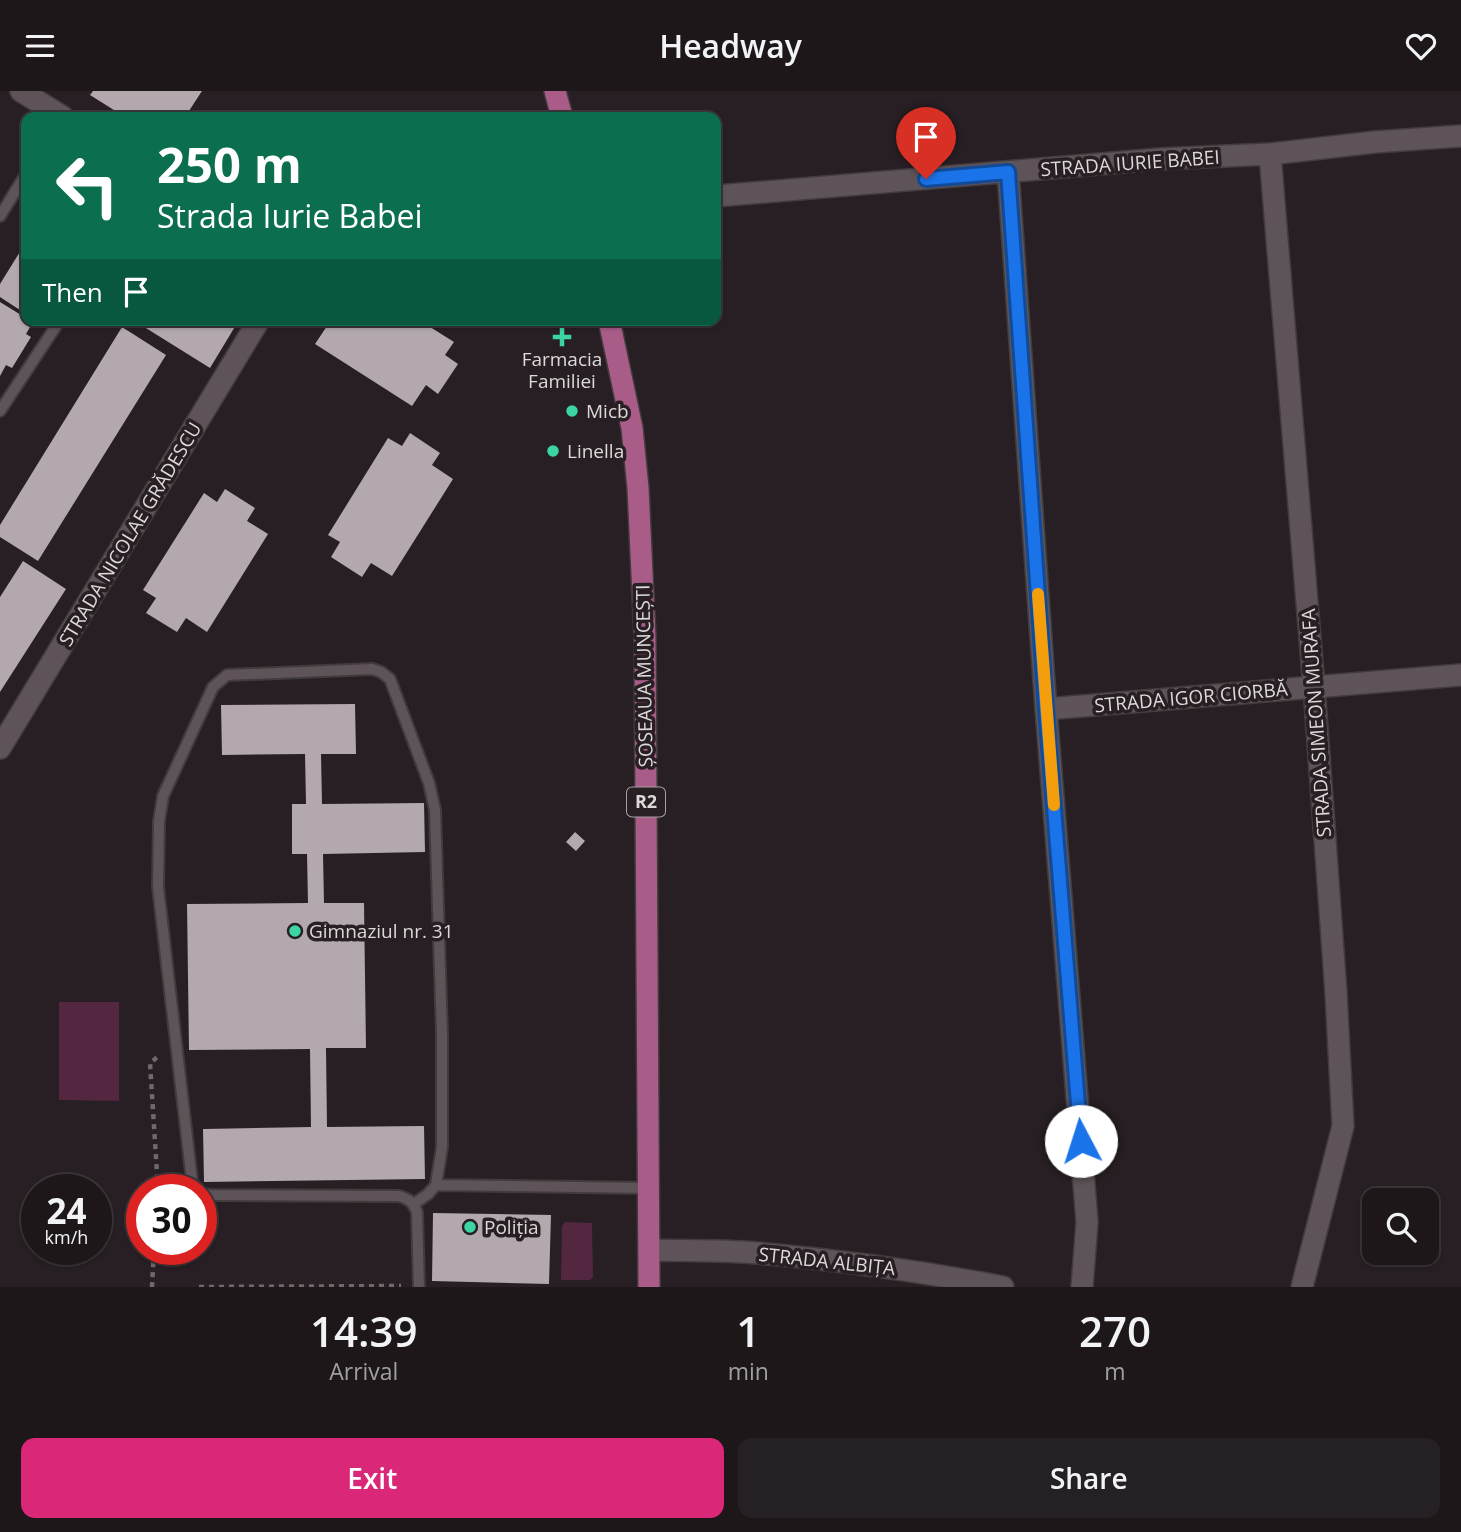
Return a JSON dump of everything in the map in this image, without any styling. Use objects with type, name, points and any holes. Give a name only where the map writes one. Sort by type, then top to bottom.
[{"type":"main road","points":[[555,91],[561,112]]},
{"type":"main road","name":"ȘOSEAUA MUNCEȘTI","points":[[610,326],[632,428],[638,488],[645,638],[649,1287]]},
{"type":"street","points":[[21,91],[54,112]]},
{"type":"street","name":"STRADA IURIE BABEI","points":[[721,196],[1160,159],[1270,154],[1461,136]]},
{"type":"street","name":"STRADA SIMEON MURAFA","points":[[1270,154],[1314,687],[1343,1126],[1302,1287]]},
{"type":"street","points":[[1008,172],[1046,709],[1087,1222],[1082,1287]]},
{"type":"street","name":"STRADA NICOLAE GRĂDESCU","points":[[0,748],[255,326]]},
{"type":"street","name":"STRADA IGOR CIORBĂ","points":[[1046,709],[1461,675]]},
{"type":"street","name":"STRADA ALBIȚA","points":[[649,1250],[754,1253],[837,1261],[920,1271],[1003,1287]]},
{"type":"lane","points":[[0,216],[21,182]]},
{"type":"lane","points":[[0,411],[56,326]]},
{"type":"lane","points":[[190,1174],[158,887],[159,821],[163,796],[213,687],[227,675],[372,669],[390,679],[429,783],[435,810],[442,1147],[436,1185],[414,1204]]},
{"type":"lane","points":[[436,1185],[648,1188]]},
{"type":"lane","points":[[217,1195],[408,1198],[417,1212],[419,1287]]},
{"type":"path","points":[[157,1174],[150,1063],[176,1044]]},
{"type":"path","points":[[152,1287],[153,1265]]},
{"type":"path","points":[[199,1287],[405,1287]]},
{"type":"shaded area","points":[[59,1002],[119,1002],[119,1101],[59,1100]]},
{"type":"shaded area","points":[[565,1222],[592,1223],[593,1277],[590,1280],[561,1280],[562,1226]]},
{"type":"building","points":[[93,91],[202,91],[188,112],[117,112],[90,95]]},
{"type":"building","points":[[21,250],[21,311],[0,297],[0,284]]},
{"type":"building","points":[[0,302],[21,315],[21,326],[31,326],[26,334],[31,337],[12,368],[6,365],[0,376]]},
{"type":"building","points":[[143,326],[235,326],[210,368]]},
{"type":"building","points":[[327,326],[429,326],[454,342],[445,355],[458,364],[438,394],[426,385],[412,406],[315,344]]},
{"type":"building","points":[[122,327],[166,355],[38,561],[0,537],[0,525]]},
{"type":"building","points":[[410,433],[440,453],[432,465],[453,479],[392,576],[371,563],[362,577],[331,557],[340,542],[328,535],[388,438],[402,446]]},
{"type":"building","points":[[225,489],[255,508],[247,521],[268,534],[207,632],[186,618],[177,632],[146,613],[156,598],[143,590],[204,493],[217,502]]},
{"type":"building","points":[[23,561],[66,589],[0,692],[0,597]]},
{"type":"building","points":[[355,704],[356,754],[321,754],[322,804],[424,803],[425,852],[323,854],[324,903],[364,903],[366,1048],[326,1048],[327,1127],[424,1126],[425,1179],[217,1182],[217,1174],[204,1174],[203,1129],[311,1127],[310,1049],[189,1050],[187,904],[308,903],[307,854],[292,854],[292,804],[306,804],[305,754],[222,755],[221,705]]},
{"type":"building","points":[[575,832],[585,841],[576,851],[566,842]]},
{"type":"building","points":[[433,1213],[551,1215],[549,1284],[432,1281]]},
{"type":"slow traffic","points":[[1038,594],[1054,805]]},
{"type":"place","name":"Farmacia Familiei","points":[[562,337]]},
{"type":"place","name":"Micb","points":[[572,411]]},
{"type":"place","name":"Linella","points":[[553,451]]},
{"type":"place","name":"Gimnaziul nr. 31","points":[[295,931]]},
{"type":"place","name":"Poliția","points":[[470,1227]]},
{"type":"route","points":[[926,179],[1008,172],[1046,709],[1081,1141]]}]
